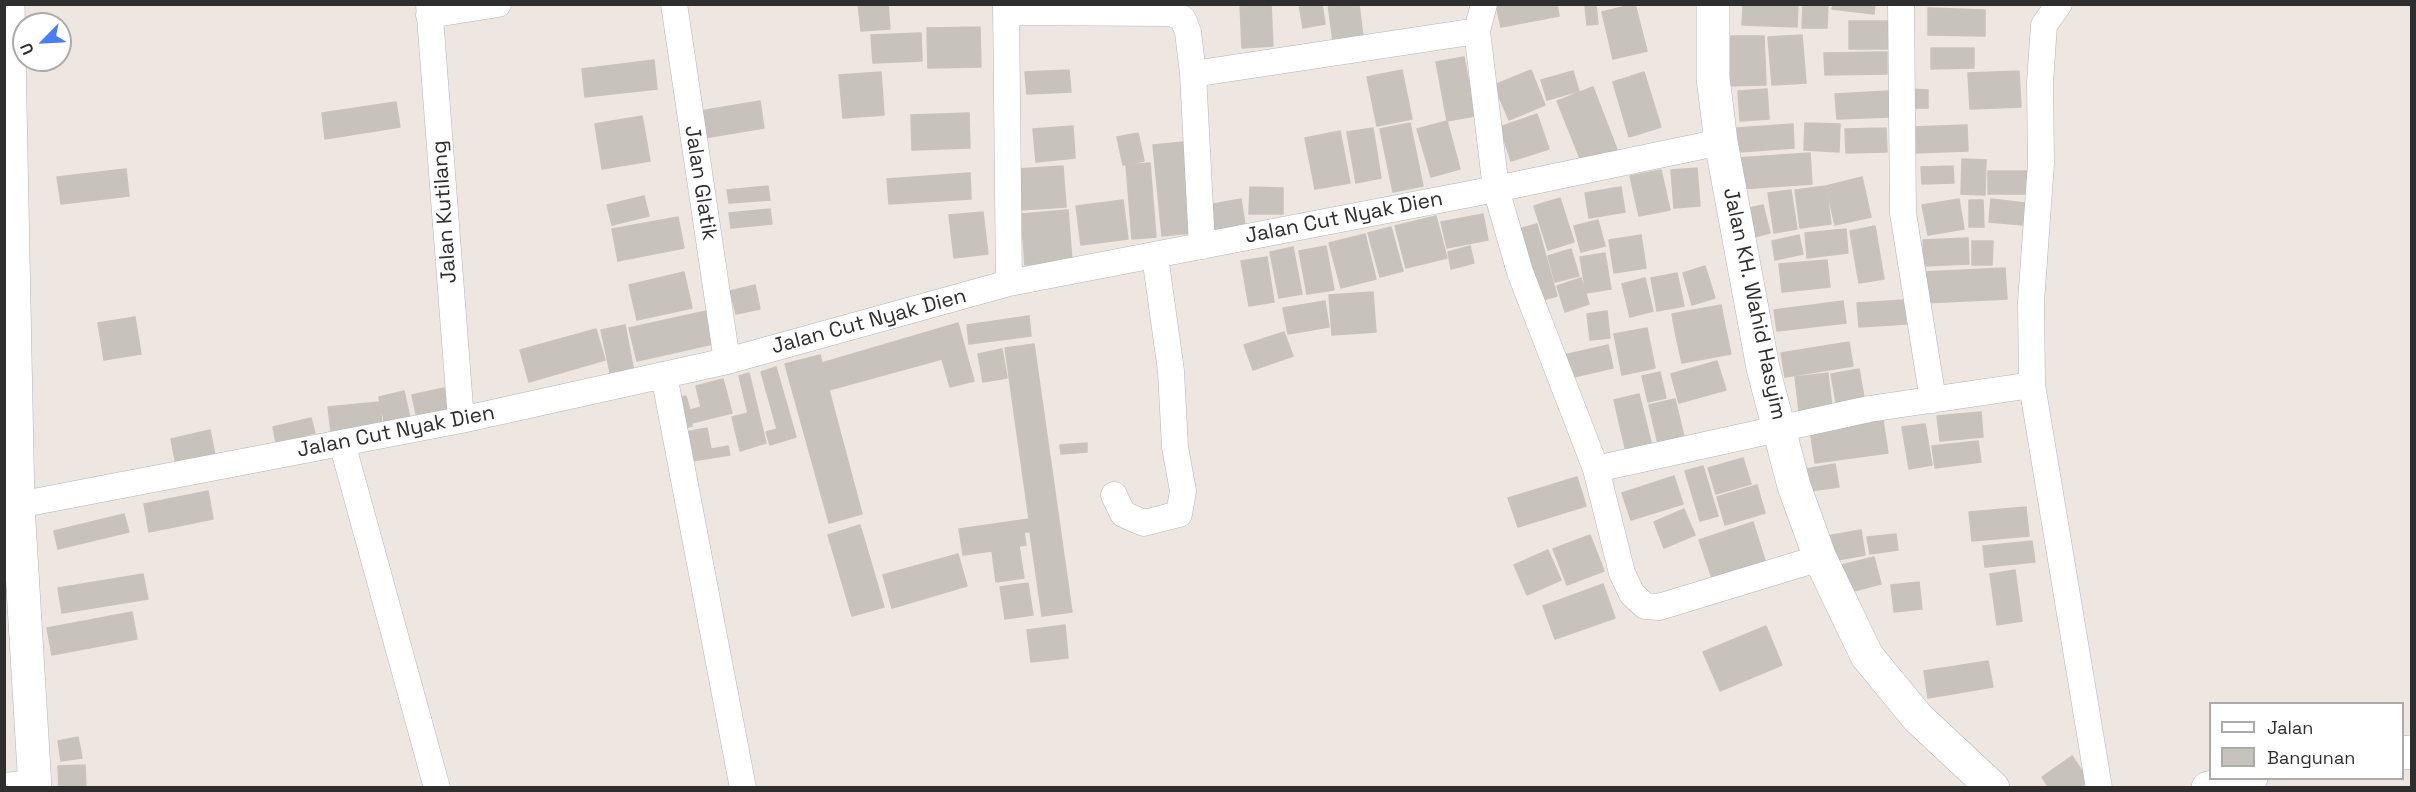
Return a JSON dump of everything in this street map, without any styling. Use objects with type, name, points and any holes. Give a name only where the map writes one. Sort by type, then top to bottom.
[{"type":"street","points":[[8,4],[10,406],[18,504],[12,557],[25,785]]},
{"type":"street","points":[[429,10],[498,4]]},
{"type":"street","name":"Jalan Glatik","points":[[674,4],[727,361]]},
{"type":"street","points":[[1484,4],[1476,31],[1496,189],[1520,272],[1596,470],[1622,573],[1632,594],[1645,606],[1659,607],[1820,558]]},
{"type":"street","name":"Jalan KH. Wahid Hasyim","points":[[1713,4],[1713,78],[1721,142],[1763,368],[1794,486],[1820,558],[1867,656],[1918,718],[1993,788]]},
{"type":"street","points":[[1901,4],[1903,213],[1933,400]]},
{"type":"street","points":[[2059,4],[2044,25],[2040,82],[2041,163],[2031,302],[2032,385],[2098,788]]},
{"type":"street","points":[[1009,284],[1007,8],[1172,13],[1183,19],[1188,32],[1193,74],[1202,246]]},
{"type":"street","name":"Jalan Kutilang","points":[[429,10],[461,420]]},
{"type":"street","points":[[1193,74],[1476,31]]},
{"type":"street","name":"Jalan Cut Nyak Dien","points":[[18,504],[461,420],[727,361],[1009,284],[1496,189],[1721,142]]},
{"type":"street","points":[[1114,495],[1124,514],[1144,523],[1179,514],[1183,491],[1175,447],[1171,371],[1155,256]]},
{"type":"street","points":[[664,375],[743,788]]},
{"type":"street","points":[[1596,470],[1869,409],[2032,385]]},
{"type":"street","points":[[342,443],[437,788]]},
{"type":"street","points":[[2208,788],[2242,780]]},
{"type":"building","points":[[858,4],[888,4],[890,29],[861,31]]},
{"type":"building","points":[[1240,4],[1271,4],[1273,46],[1242,48]]},
{"type":"building","points":[[1299,4],[1322,4],[1325,24],[1303,28]]},
{"type":"building","points":[[1328,4],[1359,4],[1364,45],[1334,49]]},
{"type":"building","points":[[1496,4],[1557,4],[1559,16],[1501,27]]},
{"type":"building","points":[[1635,4],[1647,51],[1613,59],[1602,12]]},
{"type":"building","points":[[1743,4],[1798,4],[1797,27],[1742,25]]},
{"type":"building","points":[[1803,4],[1828,4],[1827,28],[1802,28]]},
{"type":"building","points":[[1833,4],[1875,4],[1874,14],[1832,9]]},
{"type":"building","points":[[1596,5],[1598,24],[1587,25],[1585,6]]},
{"type":"building","points":[[1928,8],[1985,10],[1985,36],[1928,35]]},
{"type":"building","points":[[1849,21],[1894,21],[1894,49],[1849,49]]},
{"type":"building","points":[[980,27],[981,67],[928,68],[927,28]]},
{"type":"building","points":[[921,33],[922,61],[873,63],[871,35]]},
{"type":"building","points":[[1802,35],[1806,83],[1772,85],[1768,37]]},
{"type":"building","points":[[1722,36],[1764,36],[1766,85],[1723,86]]},
{"type":"building","points":[[1931,48],[1974,48],[1974,68],[1931,69]]},
{"type":"building","points":[[1887,52],[1887,74],[1825,75],[1824,53]]},
{"type":"building","points":[[1464,57],[1475,116],[1447,121],[1436,62]]},
{"type":"building","points":[[654,60],[657,89],[585,97],[582,69]]},
{"type":"building","points":[[1069,70],[1071,92],[1027,94],[1025,72]]},
{"type":"building","points":[[1402,70],[1412,119],[1377,126],[1367,77]]},
{"type":"building","points":[[1531,70],[1545,105],[1509,120],[1494,85]]},
{"type":"building","points":[[1573,71],[1579,91],[1547,100],[1541,80]]},
{"type":"building","points":[[2019,71],[2021,107],[1970,109],[1968,73]]},
{"type":"building","points":[[881,72],[884,115],[843,118],[839,75]]},
{"type":"building","points":[[1644,72],[1661,127],[1629,137],[1613,82]]},
{"type":"building","points":[[1593,87],[1618,152],[1583,166],[1557,101]]},
{"type":"building","points":[[1767,89],[1769,119],[1740,121],[1738,91]]},
{"type":"building","points":[[1908,89],[1928,90],[1928,108],[1907,108]]},
{"type":"building","points":[[1889,91],[1890,117],[1837,119],[1835,94]]},
{"type":"building","points":[[760,101],[764,128],[704,138],[700,111]]},
{"type":"building","points":[[396,102],[400,127],[325,139],[322,113]]},
{"type":"building","points":[[969,113],[970,148],[912,150],[911,115]]},
{"type":"building","points":[[1537,114],[1549,149],[1511,161],[1500,127]]},
{"type":"building","points":[[642,116],[650,161],[602,169],[595,124]]},
{"type":"building","points":[[1447,121],[1460,169],[1431,177],[1417,129]]},
{"type":"building","points":[[1410,123],[1423,186],[1393,192],[1380,129]]},
{"type":"building","points":[[1805,123],[1840,124],[1839,152],[1804,150]]},
{"type":"building","points":[[1793,124],[1794,148],[1739,152],[1737,128]]},
{"type":"building","points":[[1967,125],[1968,151],[1914,153],[1913,127]]},
{"type":"building","points":[[1073,126],[1075,158],[1036,162],[1033,129]]},
{"type":"building","points":[[1373,128],[1381,178],[1356,183],[1347,132]]},
{"type":"building","points":[[1886,128],[1887,152],[1846,153],[1845,129]]},
{"type":"building","points":[[1340,131],[1350,183],[1315,189],[1305,138]]},
{"type":"building","points":[[1138,133],[1144,161],[1123,165],[1117,137]]},
{"type":"building","points":[[1184,142],[1192,233],[1162,236],[1153,145]]},
{"type":"building","points":[[1810,153],[1812,184],[1740,189],[1737,158]]},
{"type":"building","points":[[1962,159],[1986,160],[1985,195],[1961,194]]},
{"type":"building","points":[[1150,163],[1156,237],[1132,239],[1126,165]]},
{"type":"building","points":[[1063,166],[1066,207],[1020,210],[1017,169]]},
{"type":"building","points":[[1953,166],[1954,183],[1922,184],[1921,167]]},
{"type":"building","points":[[1697,168],[1700,206],[1674,208],[1671,170]]},
{"type":"building","points":[[126,169],[129,196],[61,204],[57,177]]},
{"type":"building","points":[[1661,170],[1670,210],[1639,216],[1630,176]]},
{"type":"building","points":[[1988,171],[2030,171],[2030,194],[1988,194]]},
{"type":"building","points":[[970,173],[971,199],[889,204],[887,179]]},
{"type":"building","points":[[1862,177],[1871,217],[1835,225],[1826,186]]},
{"type":"building","points":[[768,186],[770,200],[729,203],[727,190]]},
{"type":"building","points":[[1826,186],[1831,224],[1800,228],[1795,190]]},
{"type":"building","points":[[1250,187],[1283,188],[1283,214],[1249,214]]},
{"type":"building","points":[[1621,187],[1625,212],[1589,218],[1585,193]]},
{"type":"building","points":[[1791,190],[1797,229],[1774,233],[1768,193]]},
{"type":"building","points":[[644,196],[649,216],[612,225],[607,205]]},
{"type":"building","points":[[1560,198],[1574,242],[1548,250],[1534,206]]},
{"type":"building","points":[[1241,199],[1246,231],[1213,236],[1208,205]]},
{"type":"building","points":[[1959,199],[1964,229],[1928,235],[1922,205]]},
{"type":"building","points":[[1991,199],[2025,203],[2023,225],[1989,222]]},
{"type":"building","points":[[1123,200],[1128,239],[1081,245],[1076,206]]},
{"type":"building","points":[[1969,200],[1983,200],[1984,227],[1969,227]]},
{"type":"building","points":[[1763,205],[1770,233],[1743,240],[1736,211]]},
{"type":"building","points":[[770,209],[772,224],[731,228],[729,213]]},
{"type":"building","points":[[1068,210],[1072,261],[1025,265],[1021,214]]},
{"type":"building","points":[[983,212],[988,254],[954,258],[949,215]]},
{"type":"building","points":[[1483,214],[1488,240],[1447,248],[1441,222]]},
{"type":"building","points":[[1436,216],[1447,258],[1406,268],[1395,226]]},
{"type":"building","points":[[678,217],[684,248],[618,261],[612,229]]},
{"type":"building","points":[[1598,220],[1605,246],[1581,252],[1574,226]]},
{"type":"building","points":[[1537,224],[1557,296],[1536,302],[1515,230]]},
{"type":"building","points":[[1875,226],[1884,279],[1859,283],[1850,231]]},
{"type":"building","points":[[1391,227],[1403,271],[1380,277],[1368,233]]},
{"type":"building","points":[[1846,229],[1848,253],[1807,258],[1805,233]]},
{"type":"building","points":[[1365,234],[1376,279],[1341,288],[1329,243]]},
{"type":"building","points":[[1641,235],[1646,268],[1614,273],[1609,240]]},
{"type":"building","points":[[1799,235],[1803,254],[1775,260],[1772,241]]},
{"type":"building","points":[[1968,238],[1969,264],[1924,266],[1923,240]]},
{"type":"building","points":[[1972,241],[1993,241],[1992,265],[1972,265]]},
{"type":"building","points":[[1326,246],[1334,290],[1307,294],[1299,251]]},
{"type":"building","points":[[1470,246],[1474,263],[1451,269],[1448,252]]},
{"type":"building","points":[[1293,247],[1302,294],[1279,298],[1270,252]]},
{"type":"building","points":[[1571,249],[1579,276],[1555,282],[1548,256]]},
{"type":"building","points":[[1605,253],[1611,289],[1586,293],[1580,257]]},
{"type":"building","points":[[1267,257],[1274,302],[1249,306],[1241,261]]},
{"type":"building","points":[[1827,260],[1830,287],[1782,292],[1779,264]]},
{"type":"building","points":[[1705,266],[1715,298],[1692,305],[1683,273]]},
{"type":"building","points":[[2005,268],[2007,299],[1924,303],[1923,272]]},
{"type":"building","points":[[684,272],[692,308],[637,320],[629,285]]},
{"type":"building","points":[[1677,273],[1684,306],[1657,311],[1651,278]]},
{"type":"building","points":[[1581,278],[1589,304],[1565,312],[1557,286]]},
{"type":"building","points":[[1645,278],[1653,311],[1630,317],[1622,284]]},
{"type":"building","points":[[755,285],[760,309],[736,314],[730,291]]},
{"type":"building","points":[[1373,292],[1376,332],[1332,335],[1329,295]]},
{"type":"building","points":[[1905,300],[1906,324],[1859,327],[1857,303]]},
{"type":"building","points":[[1325,301],[1329,327],[1288,334],[1283,308]]},
{"type":"building","points":[[1843,301],[1846,323],[1777,331],[1774,310]]},
{"type":"building","points":[[1721,305],[1725,326],[1676,336],[1672,314]]},
{"type":"building","points":[[706,311],[713,344],[637,361],[629,328]]},
{"type":"building","points":[[1607,311],[1610,338],[1590,340],[1587,314]]},
{"type":"building","points":[[1029,316],[1031,336],[969,344],[967,325]]},
{"type":"building","points":[[135,317],[141,354],[104,360],[98,323]]},
{"type":"building","points":[[958,323],[974,381],[950,387],[942,359],[829,390],[862,514],[829,523],[785,364],[820,355],[822,363]]},
{"type":"building","points":[[625,325],[634,372],[611,377],[601,330]]},
{"type":"building","points":[[1725,326],[1731,354],[1682,363],[1676,336]]},
{"type":"building","points":[[1647,328],[1655,368],[1622,375],[1614,334]]},
{"type":"building","points":[[596,329],[605,360],[529,382],[520,350]]},
{"type":"building","points":[[1284,332],[1293,356],[1253,370],[1244,345]]},
{"type":"building","points":[[1849,342],[1853,366],[1785,377],[1781,353]]},
{"type":"building","points":[[1034,344],[1072,612],[1042,616],[1030,532],[1024,532],[1026,545],[1019,546],[1024,578],[996,582],[992,551],[963,555],[959,529],[1029,519],[1005,348]]},
{"type":"building","points":[[1608,345],[1613,368],[1565,379],[1560,356]]},
{"type":"building","points":[[1002,349],[1007,378],[983,382],[978,354]]},
{"type":"building","points":[[1717,361],[1726,390],[1679,403],[1671,374]]},
{"type":"building","points":[[776,367],[796,437],[770,445],[766,432],[777,429],[761,372]]},
{"type":"building","points":[[1859,369],[1866,409],[1838,413],[1831,374]]},
{"type":"building","points":[[1660,372],[1666,398],[1648,402],[1642,376]]},
{"type":"building","points":[[749,373],[766,443],[740,451],[732,417],[748,413],[739,376]]},
{"type":"building","points":[[1828,373],[1833,416],[1800,420],[1795,377]]},
{"type":"building","points":[[723,379],[732,413],[692,423],[692,426],[678,430],[671,400],[686,396],[690,410],[701,407],[696,386]]},
{"type":"building","points":[[444,388],[450,410],[417,419],[412,395]]},
{"type":"building","points":[[404,391],[410,418],[385,425],[379,397]]},
{"type":"building","points":[[1639,394],[1652,446],[1626,452],[1614,400]]},
{"type":"building","points":[[1675,399],[1685,441],[1659,448],[1649,405]]},
{"type":"building","points":[[380,402],[382,427],[331,432],[328,407]]},
{"type":"building","points":[[1981,412],[1983,437],[1940,441],[1937,416]]},
{"type":"building","points":[[311,418],[315,433],[302,436],[304,444],[293,446],[291,438],[276,442],[273,427]]},
{"type":"building","points":[[1883,420],[1888,453],[1815,463],[1810,430]]},
{"type":"building","points":[[1925,424],[1932,465],[1909,469],[1902,427]]},
{"type":"building","points":[[707,428],[711,449],[728,446],[730,455],[686,462],[680,433]]},
{"type":"building","points":[[210,430],[215,456],[176,464],[171,439]]},
{"type":"building","points":[[1978,441],[1981,462],[1935,468],[1932,446]]},
{"type":"building","points":[[1087,443],[1087,452],[1061,454],[1060,445]]},
{"type":"building","points":[[1743,458],[1751,484],[1716,494],[1708,468]]},
{"type":"building","points":[[1835,464],[1839,487],[1810,491],[1806,469]]},
{"type":"building","points":[[1703,466],[1718,516],[1700,521],[1685,471]]},
{"type":"building","points":[[1674,476],[1683,504],[1631,520],[1622,493]]},
{"type":"building","points":[[1577,477],[1586,506],[1518,527],[1508,498]]},
{"type":"building","points":[[1757,485],[1765,513],[1725,525],[1717,497]]},
{"type":"building","points":[[208,491],[213,519],[149,532],[144,504]]},
{"type":"building","points":[[2026,507],[2029,536],[1972,541],[1969,512]]},
{"type":"building","points":[[1684,509],[1695,535],[1664,548],[1654,522]]},
{"type":"building","points":[[124,514],[129,532],[58,549],[54,531]]},
{"type":"building","points":[[1753,522],[1766,564],[1713,581],[1699,540]]},
{"type":"building","points":[[860,525],[884,607],[852,616],[828,535]]},
{"type":"building","points":[[1861,530],[1865,555],[1832,561],[1827,536]]},
{"type":"building","points":[[1896,534],[1898,550],[1870,554],[1867,537]]},
{"type":"building","points":[[1590,535],[1604,571],[1567,585],[1553,549]]},
{"type":"building","points":[[2032,541],[2035,562],[1985,567],[1983,546]]},
{"type":"building","points":[[1548,550],[1561,580],[1527,595],[1514,565]]},
{"type":"building","points":[[958,554],[967,586],[892,608],[883,575]]},
{"type":"building","points":[[1874,557],[1881,584],[1850,592],[1842,565]]},
{"type":"building","points":[[2015,570],[2022,621],[1997,625],[1990,574]]},
{"type":"building","points":[[143,574],[148,599],[62,613],[58,588]]},
{"type":"building","points":[[1919,582],[1922,609],[1894,612],[1891,585]]},
{"type":"building","points":[[1028,583],[1033,615],[1005,619],[1000,587]]},
{"type":"building","points":[[1603,584],[1615,618],[1555,639],[1543,606]]},
{"type":"building","points":[[132,612],[137,639],[52,655],[47,628]]},
{"type":"building","points":[[1065,625],[1068,658],[1031,662],[1027,630]]},
{"type":"building","points":[[1766,626],[1782,665],[1720,691],[1703,652]]},
{"type":"building","points":[[1988,661],[1993,687],[1928,698],[1924,671]]},
{"type":"building","points":[[78,737],[82,758],[61,761],[58,741]]},
{"type":"building","points":[[2072,756],[2089,781],[2079,788],[2049,788],[2042,777]]},
{"type":"building","points":[[85,765],[86,788],[59,788],[58,766]]}]
